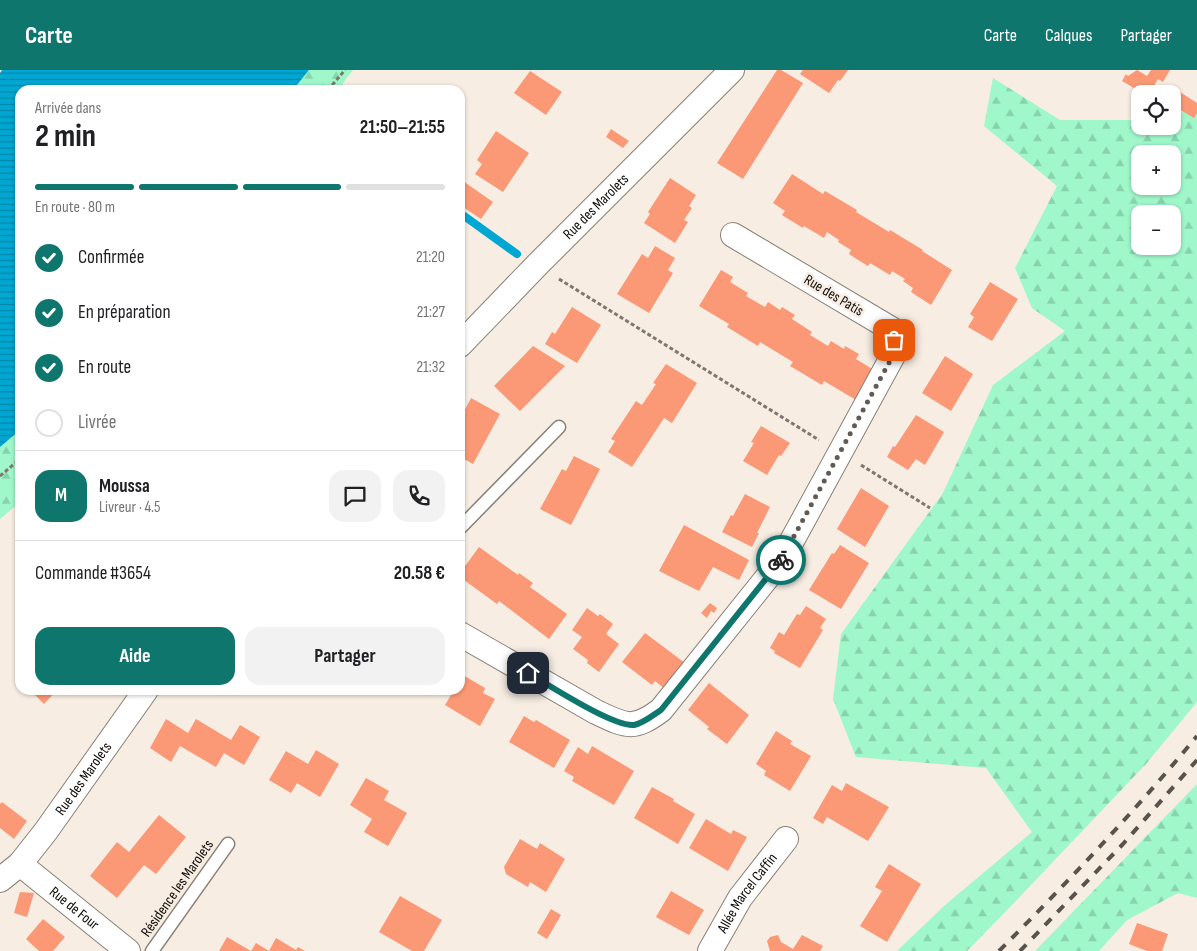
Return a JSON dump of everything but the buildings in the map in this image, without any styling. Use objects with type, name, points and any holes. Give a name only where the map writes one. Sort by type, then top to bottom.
[{"type":"street","name":"Rue des Marolets","points":[[465,340],[732,70]]},
{"type":"street","name":"Rue des Patis","points":[[465,637],[596,712],[618,722],[634,725],[649,719],[661,710],[782,559],[896,350],[892,330],[732,235]]},
{"type":"street","name":"Rue des Marolets","points":[[0,880],[20,864],[46,831],[142,695]]},
{"type":"street","name":"Allée Marcel Caffin","points":[[710,951],[740,898],[786,838]]},
{"type":"street","name":"Rue de Four","points":[[20,864],[128,951]]},
{"type":"lane","points":[[465,523],[559,427]]},
{"type":"lane","name":"Résidence les Marolets","points":[[152,951],[228,844]]},
{"type":"path","points":[[332,85],[345,70]]},
{"type":"path","points":[[538,264],[930,508]]},
{"type":"path","points":[[0,476],[15,463]]},
{"type":"green space","points":[[309,70],[353,70],[342,85],[297,85]]},
{"type":"green space","points":[[993,78],[1060,120],[1131,120],[1131,135],[1181,135],[1181,113],[1197,108],[1197,702],[1146,764],[967,951],[897,951],[944,906],[1032,832],[986,768],[856,757],[833,699],[841,634],[943,493],[993,385],[1065,331],[1032,308],[1015,268],[1057,186],[984,126]]},
{"type":"green space","points":[[15,432],[15,506],[0,519],[0,445]]},
{"type":"green space","points":[[1197,784],[1197,898],[1178,893],[1127,920],[1099,951],[1035,951]]},
{"type":"water","points":[[2,70],[309,70],[297,85],[15,85],[15,434],[0,447],[0,73]]},
{"type":"waterway","points":[[465,217],[517,254]]},
{"type":"railway","points":[[999,951],[1101,846],[1197,736]]},
{"type":"railway","points":[[1020,951],[1123,844],[1197,760]]},
{"type":"way so far","points":[[781,560],[896,350],[894,340]]},
{"type":"route","points":[[528,673],[596,712],[618,722],[634,725],[649,719],[661,710],[781,560]]}]
